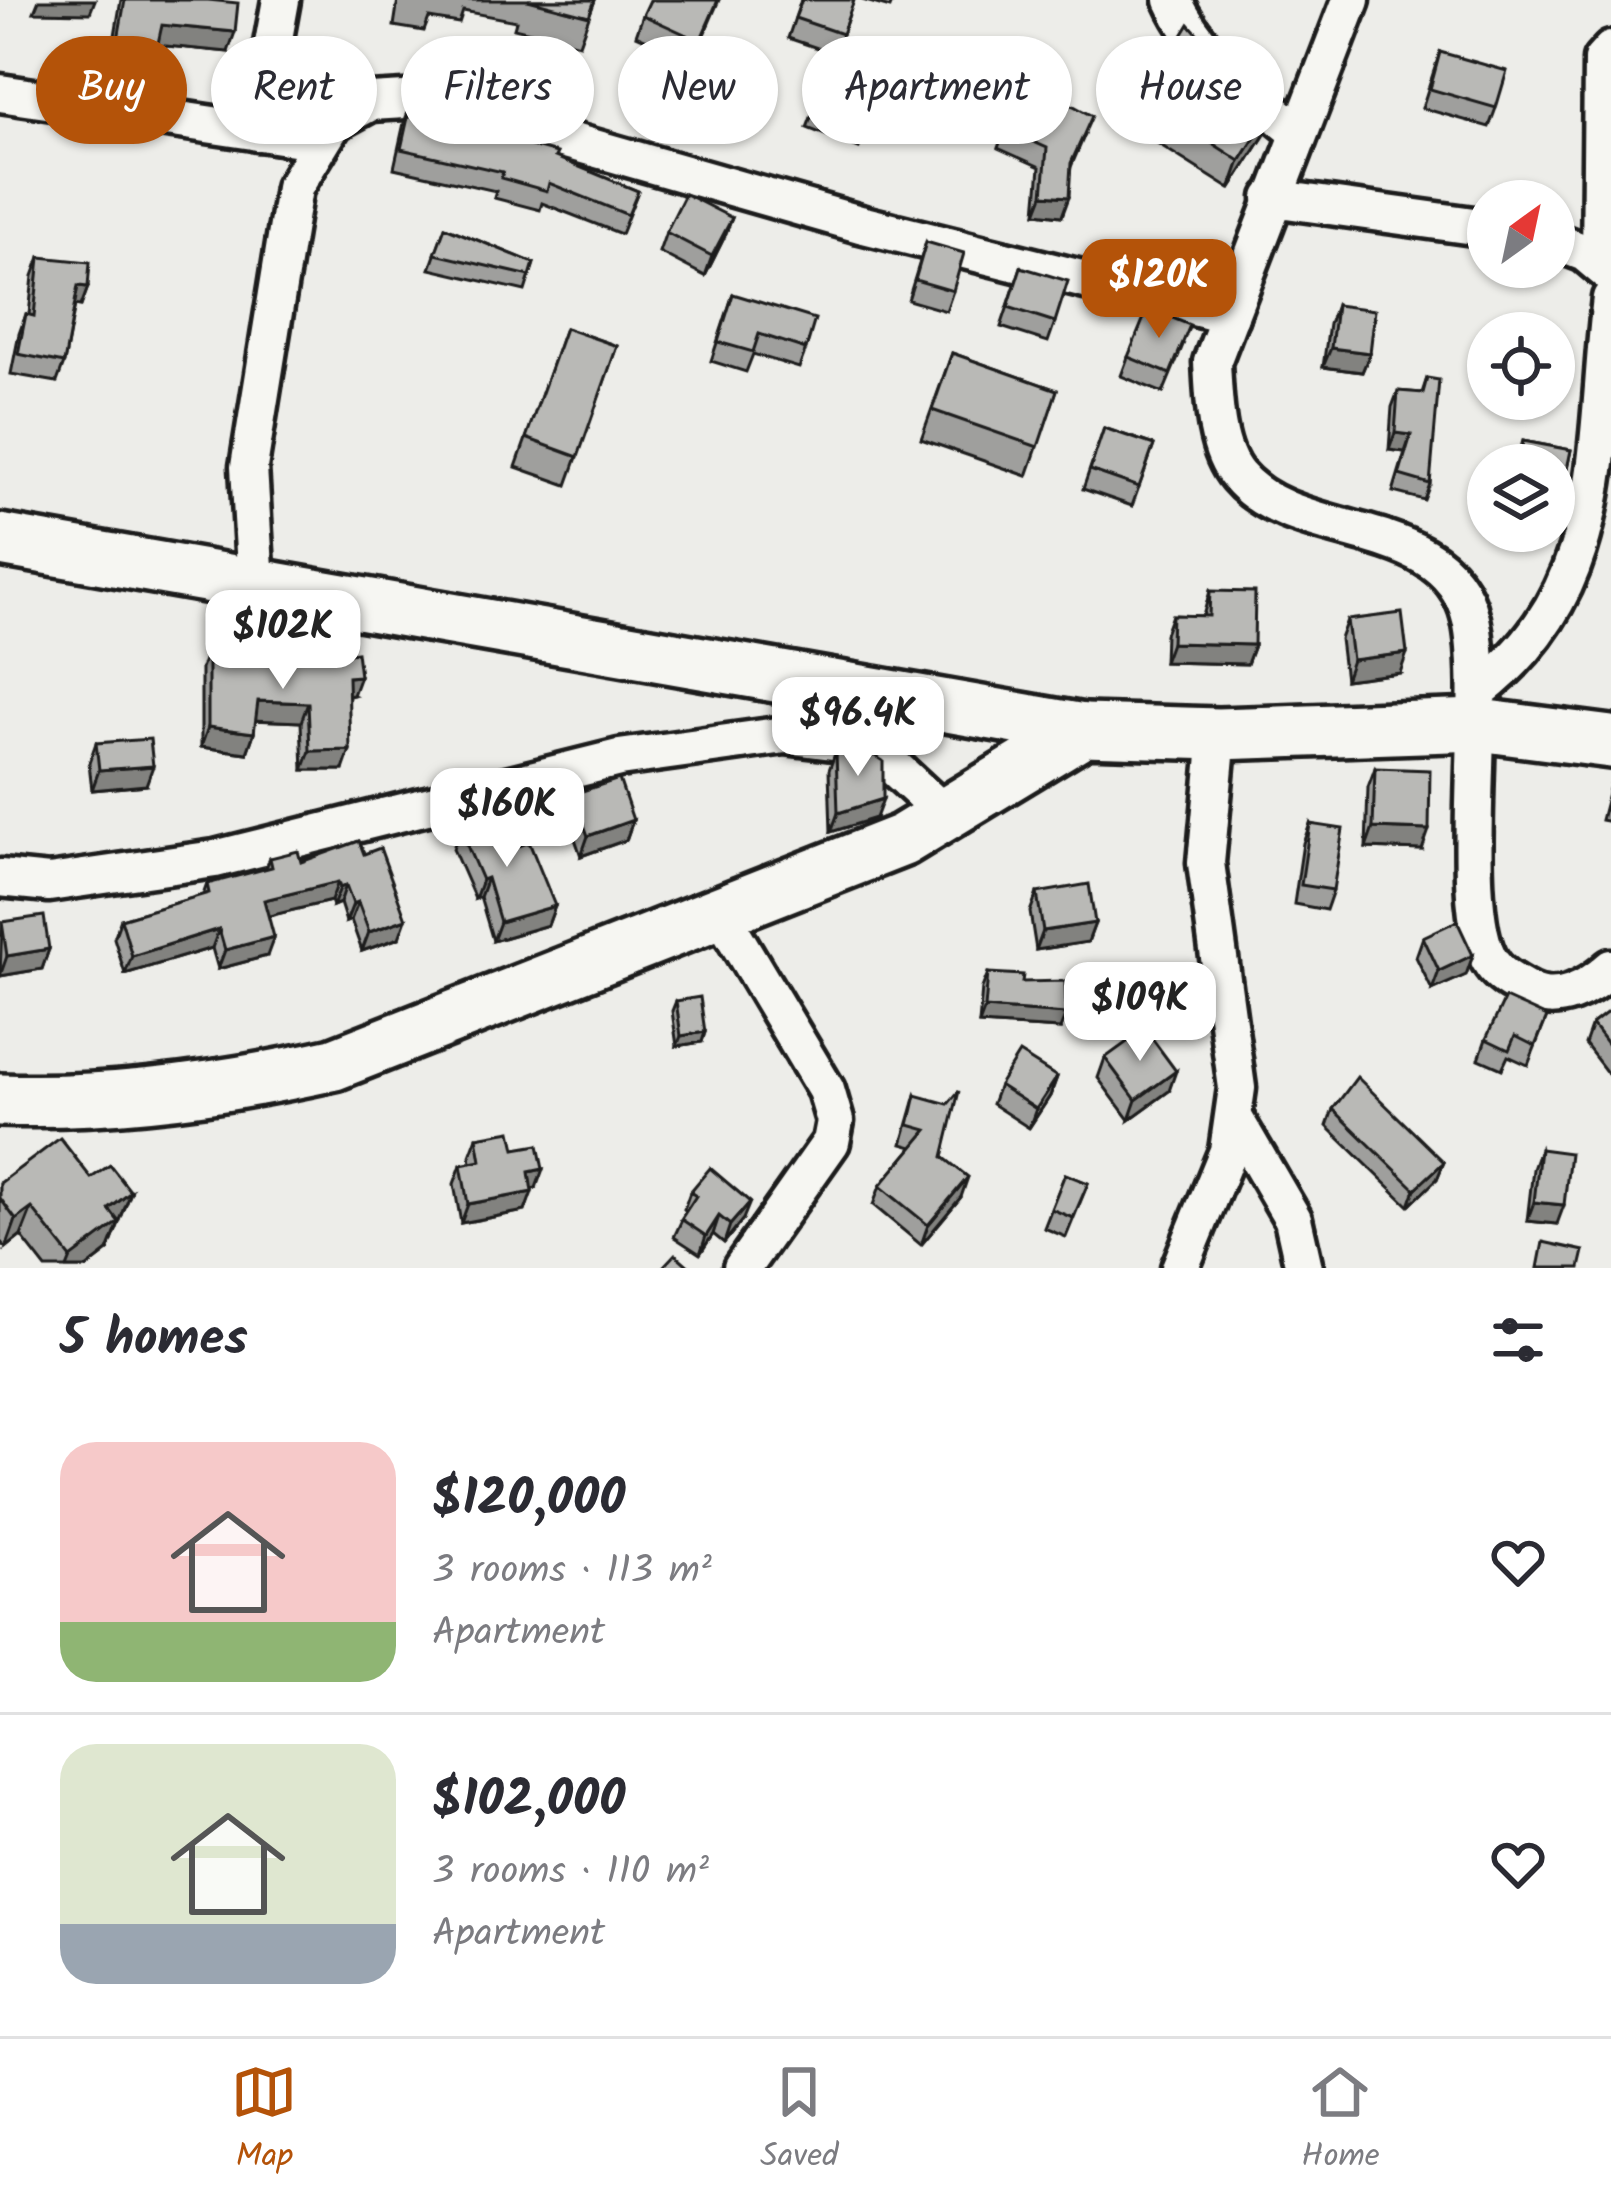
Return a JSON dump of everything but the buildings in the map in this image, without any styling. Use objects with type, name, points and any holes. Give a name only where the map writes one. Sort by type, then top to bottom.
[{"type":"street","points":[[274,36],[281,0]]},
{"type":"street","points":[[1174,0],[1182,19],[1233,79],[1299,133]]},
{"type":"street","points":[[1351,0],[1212,362],[1215,417],[1236,475],[1276,504],[1426,556],[1456,587],[1471,616],[1478,709],[1476,895],[1481,940],[1492,964],[1540,997],[1569,995],[1611,968]]},
{"type":"street","points":[[1478,709],[1540,631],[1594,511],[1607,279],[1602,60],[1611,50]]},
{"type":"street","points":[[0,93],[211,125]]},
{"type":"street","points":[[377,102],[392,97],[422,99],[860,224],[1230,316]]},
{"type":"street","points":[[256,585],[249,467],[294,188],[318,144]]},
{"type":"street","points":[[1273,197],[1467,225]]},
{"type":"street","points":[[1575,256],[1607,279]]},
{"type":"street","points":[[0,540],[1084,730],[1218,734],[1478,709],[1611,742]]},
{"type":"street","points":[[0,1100],[132,1095],[262,1080],[334,1064],[834,871],[948,817],[1084,730]]},
{"type":"street","points":[[1180,1268],[1236,1121],[1237,1088],[1206,863],[1218,734]]},
{"type":"street","points":[[0,878],[49,883],[215,859],[619,758],[784,735],[857,744],[882,755],[948,817]]},
{"type":"street","points":[[722,914],[826,1090],[836,1121],[831,1142],[742,1268]]},
{"type":"street","points":[[1236,1121],[1293,1219],[1304,1268]]}]
